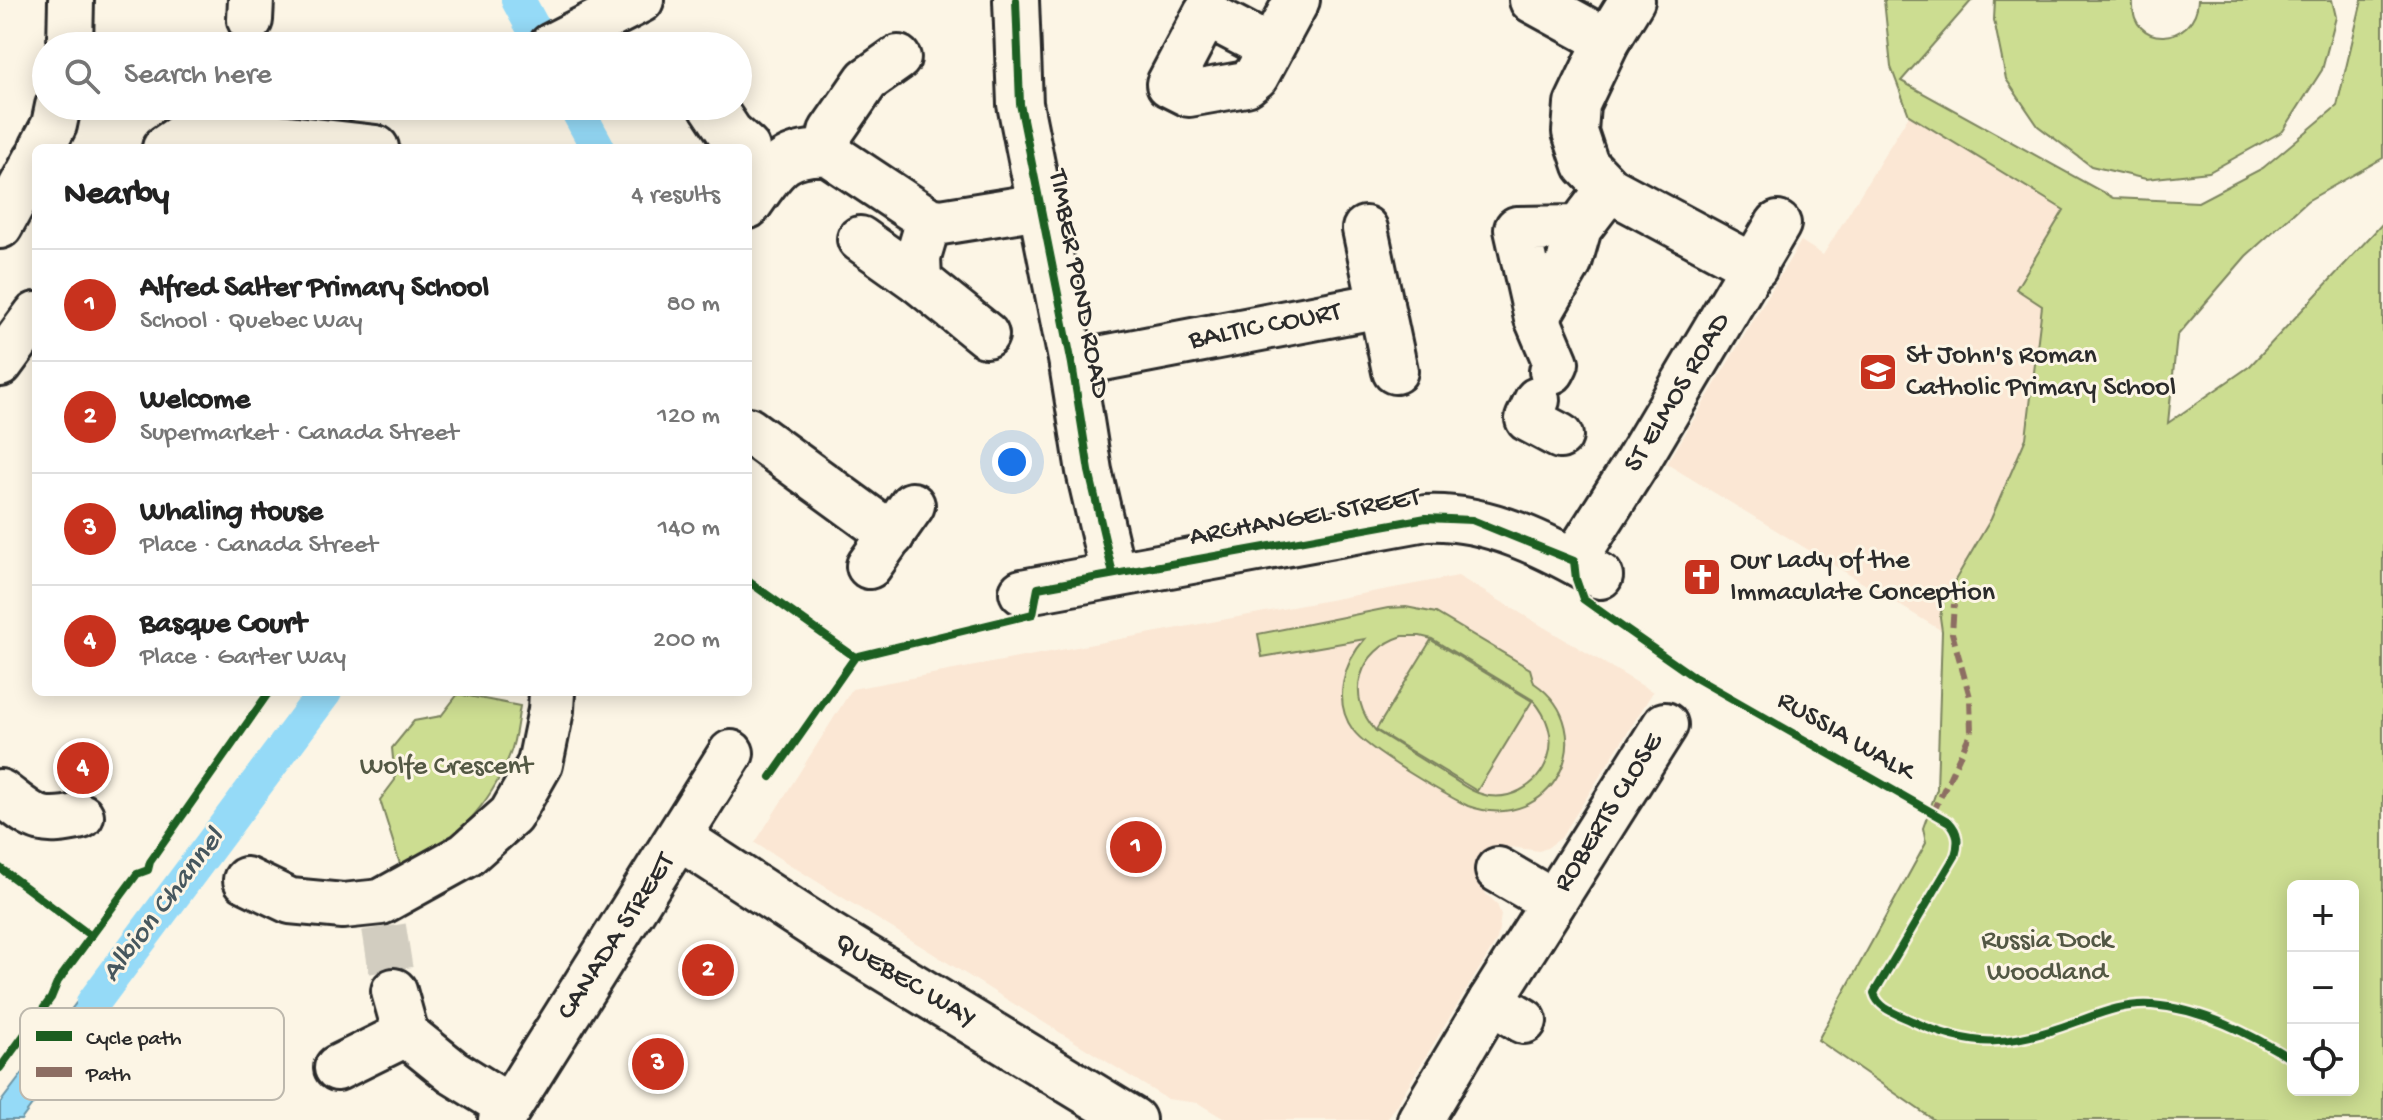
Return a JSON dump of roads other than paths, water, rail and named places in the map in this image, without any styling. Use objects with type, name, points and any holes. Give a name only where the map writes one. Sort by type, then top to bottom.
[{"type":"street","points":[[71,0],[78,32]]},
{"type":"street","points":[[578,32],[641,0]]},
{"type":"street","name":"TIMBER POND ROAD","points":[[1016,0],[1020,104],[1072,364],[1089,471],[1113,574]]},
{"type":"street","points":[[1271,48],[1297,0]]},
{"type":"street","points":[[1532,0],[1607,41]]},
{"type":"street","points":[[1632,0],[1584,87],[1574,117],[1578,147],[1586,165],[1609,189],[1755,267]]},
{"type":"street","points":[[828,153],[831,132],[867,80],[898,58]]},
{"type":"street","points":[[44,144],[55,120]]},
{"type":"street","points":[[721,120],[737,144]]},
{"type":"street","points":[[171,144],[201,128],[289,122],[363,144]]},
{"type":"street","points":[[754,169],[810,152],[828,153],[929,220],[941,222],[1040,206]]},
{"type":"street","points":[[0,226],[32,167]]},
{"type":"street","points":[[1537,318],[1569,263],[1579,228],[1609,189]]},
{"type":"street","points":[[919,281],[918,257],[929,220]]},
{"type":"street","name":"ST ELMOS ROAD","points":[[1587,568],[1778,224]]},
{"type":"street","points":[[1550,402],[1556,363],[1537,318],[1517,229],[1579,228]]},
{"type":"street","name":"BALTIC COURT","points":[[1072,364],[1381,305],[1365,229]]},
{"type":"street","points":[[860,239],[986,335]]},
{"type":"street","points":[[1381,305],[1395,371]]},
{"type":"street","points":[[0,364],[32,320]]},
{"type":"street","points":[[752,433],[891,535]]},
{"type":"street","name":"ARCHANGEL STREET","points":[[1022,592],[1426,518],[1448,517],[1492,526],[1587,568]]},
{"type":"street","points":[[246,880],[290,901],[343,906],[382,914],[466,855],[511,815],[540,764],[552,696]]},
{"type":"street","name":"ROBERTS CLOSE","points":[[1420,1120],[1508,1011],[1553,902],[1665,725]]},
{"type":"street","name":"CANADA STREET","points":[[504,1113],[731,753]]},
{"type":"street","points":[[0,792],[46,822],[81,816]]},
{"type":"street","name":"QUEBEC WAY","points":[[680,838],[826,933],[1133,1120]]},
{"type":"street","name":"ROBERTS CLOSE","points":[[1498,870],[1553,902]]},
{"type":"street","points":[[394,991],[406,1034],[504,1113]]},
{"type":"street","points":[[337,1068],[406,1034]]},
{"type":"water","points":[[111,957],[129,975],[104,1008],[72,1008]]},
{"type":"water","points":[[20,1077],[20,1100],[36,1100],[21,1120],[0,1120],[0,1103]]},
{"type":"waterway","name":"Albion Channel","points":[[518,0],[535,32]]},
{"type":"waterway","name":"Albion Channel","points":[[583,120],[596,144]]},
{"type":"waterway","name":"Albion Channel","points":[[93,1003],[322,696]]},
{"type":"tunnel","points":[[384,927],[394,991]]},
{"type":"place","name":"St John's Roman Catholic Primary School","points":[[1878,372]]},
{"type":"place","name":"Our Lady of the Immaculate Conception","points":[[1702,577]]},
{"type":"place","name":"Basque Court","points":[[83,768]]},
{"type":"place","name":"Alfred Salter Primary School","points":[[1136,847]]},
{"type":"place","name":"Welcome","points":[[708,970]]},
{"type":"place","name":"Whaling House","points":[[658,1064]]},
{"type":"park label","name":"Wolfe Crescent","points":[[446,767]]},
{"type":"park label","name":"Russia Dock Woodland","points":[[2047,957]]}]
